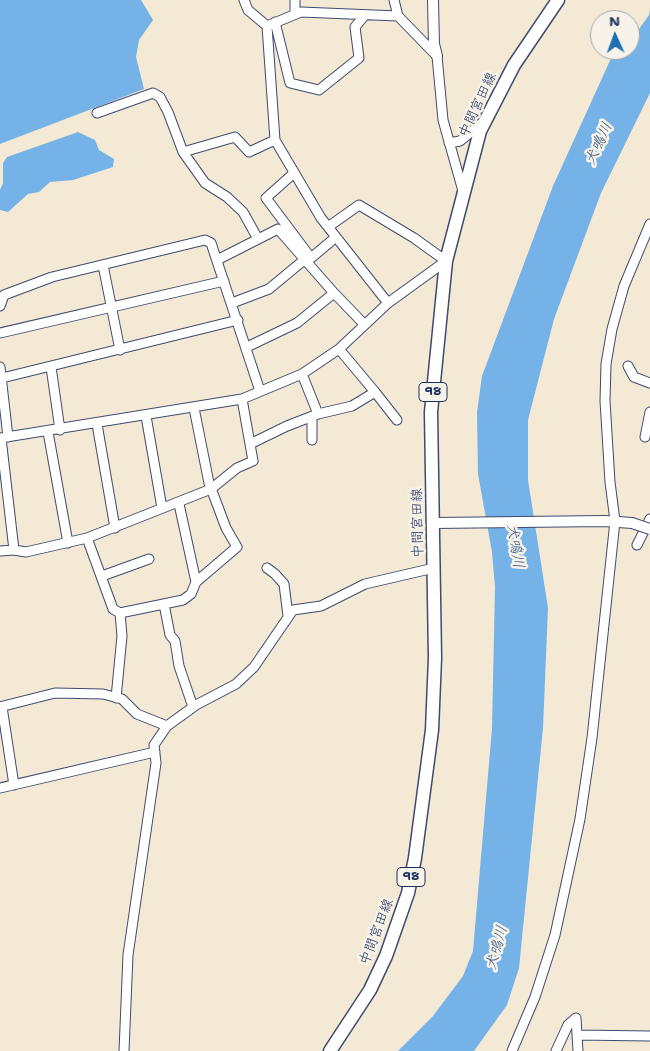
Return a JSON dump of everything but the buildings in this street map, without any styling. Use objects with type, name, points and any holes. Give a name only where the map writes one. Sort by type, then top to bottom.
[{"type":"main road","name":"中間宮田線","points":[[330,1051],[370,990],[394,937],[408,893],[432,730],[435,658],[434,568],[441,524],[431,412],[446,261],[463,190],[480,131],[514,65],[558,0]]},
{"type":"street","points":[[244,0],[248,10],[271,24],[290,83],[319,90],[358,58],[355,27],[365,15]]},
{"type":"street","points":[[295,0],[295,14]]},
{"type":"street","points":[[394,0],[398,16],[436,56]]},
{"type":"street","points":[[433,0],[436,56],[443,120],[463,190]]},
{"type":"street","points":[[271,24],[301,12],[398,16]]},
{"type":"street","points":[[271,24],[275,140],[328,227],[388,303]]},
{"type":"street","points":[[97,113],[153,93],[160,97],[168,112],[183,152],[205,183],[227,197],[243,212],[258,239]]},
{"type":"street","points":[[450,143],[460,142],[485,120]]},
{"type":"street","points":[[183,152],[234,137],[249,152],[275,140]]},
{"type":"street","points":[[294,173],[266,198],[311,258],[336,237]]},
{"type":"street","points":[[3,438],[242,399],[302,374],[339,349],[388,303],[446,261],[414,238],[359,205],[328,227]]},
{"type":"street","points":[[512,1051],[535,997],[555,935],[580,819],[592,738],[610,521],[610,482],[605,401],[606,364],[612,329],[624,286],[650,224]]},
{"type":"street","points":[[217,260],[278,229],[304,260],[364,324]]},
{"type":"street","points":[[0,306],[4,295],[52,277],[205,240],[211,243],[260,391]]},
{"type":"street","points":[[232,303],[268,289],[304,260]]},
{"type":"street","points":[[103,265],[120,350]]},
{"type":"street","points":[[0,333],[224,281]]},
{"type":"street","points":[[246,347],[297,323],[334,293]]},
{"type":"street","points":[[2,378],[238,320]]},
{"type":"street","points":[[339,349],[397,420]]},
{"type":"street","points":[[628,366],[634,378],[650,384]]},
{"type":"street","points":[[0,367],[2,378],[3,438],[14,550]]},
{"type":"street","points":[[51,367],[60,430]]},
{"type":"street","points":[[302,374],[315,415],[312,440]]},
{"type":"street","points":[[250,444],[315,415],[352,406],[374,392]]},
{"type":"street","points":[[0,551],[14,550],[26,552],[87,538],[162,508],[180,504],[212,488],[237,468],[253,461],[242,399]]},
{"type":"street","points":[[87,538],[113,609],[120,613],[183,600],[191,594],[196,582],[238,547],[226,528],[209,483],[194,408]]},
{"type":"street","points":[[646,437],[650,412]]},
{"type":"street","points":[[146,416],[162,508]]},
{"type":"street","points":[[97,424],[115,528]]},
{"type":"street","points":[[48,432],[68,543]]},
{"type":"street","points":[[180,504],[196,582]]},
{"type":"street","points":[[638,545],[650,519]]},
{"type":"street","points":[[441,524],[610,521],[632,523],[650,529]]},
{"type":"street","points":[[102,576],[149,559]]},
{"type":"street","points":[[266,568],[276,574],[284,584],[288,616]]},
{"type":"street","points":[[124,1051],[129,946],[156,763],[154,745],[167,726],[193,707],[236,684],[254,667],[293,610],[321,606],[365,584],[434,568]]},
{"type":"street","points":[[164,604],[170,635],[175,640],[179,666],[193,707]]},
{"type":"street","points":[[116,698],[122,636],[120,613]]},
{"type":"street","points":[[14,785],[1,707],[55,693],[95,694],[122,699],[137,714],[167,726]]},
{"type":"street","points":[[0,788],[155,752]]},
{"type":"street","points":[[556,1051],[568,1024],[576,1018],[578,1051]]},
{"type":"street","points":[[578,1035],[650,1036]]},
{"type":"water","points":[[0,0],[141,0],[153,20],[139,40],[136,57],[144,89],[0,144]]},
{"type":"water","name":"犬鳴川","points":[[650,10],[650,93],[601,193],[554,319],[528,420],[528,480],[548,608],[543,728],[519,968],[507,1005],[474,1051],[398,1051],[433,1016],[463,976],[473,951],[492,728],[495,587],[492,552],[478,474],[477,412],[482,376],[553,186],[610,60],[640,60],[640,28],[649,15]]},
{"type":"water","points":[[78,132],[95,140],[99,150],[114,159],[113,167],[73,180],[50,182],[39,192],[28,194],[8,212],[0,210],[3,163],[7,157]]}]
